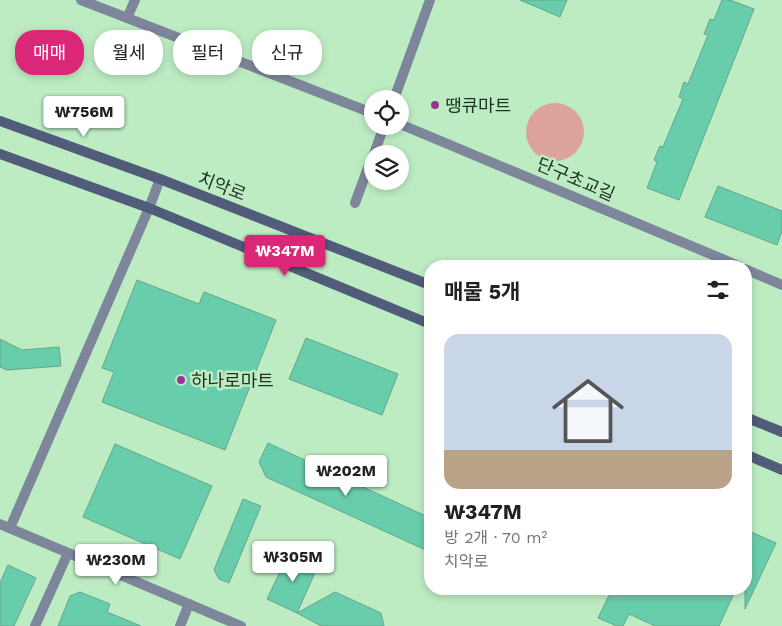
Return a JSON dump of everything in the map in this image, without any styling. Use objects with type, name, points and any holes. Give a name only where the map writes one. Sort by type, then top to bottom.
[{"type":"main road","name":"치악로","points":[[0,120],[160,179],[424,284]]},
{"type":"main road","points":[[0,154],[149,208],[424,322]]},
{"type":"main road","points":[[752,419],[782,432]]},
{"type":"main road","points":[[752,457],[782,470]]},
{"type":"street","points":[[81,0],[364,110]]},
{"type":"street","points":[[127,18],[135,0]]},
{"type":"street","points":[[397,90],[430,0]]},
{"type":"street","name":"단구초교길","points":[[409,128],[725,260]]},
{"type":"street","points":[[160,179],[66,402],[5,526],[241,626]]},
{"type":"street","points":[[355,203],[364,179]]},
{"type":"street","points":[[752,272],[782,284]]},
{"type":"street","points":[[35,626],[68,552]]},
{"type":"street","points":[[180,626],[189,604]]},
{"type":"shaded area","points":[[555,103],[571,108],[579,116],[584,132],[579,148],[571,156],[555,161],[539,156],[531,148],[526,132],[531,116],[539,108]]},
{"type":"building","points":[[520,0],[567,0],[560,17]]},
{"type":"building","points":[[722,0],[730,0],[754,9],[679,200],[647,188],[657,162],[654,160],[660,146],[663,147],[683,99],[679,97],[684,82],[688,84],[708,35],[704,34],[710,19],[714,20]]},
{"type":"building","points":[[718,186],[782,211],[782,231],[777,245],[705,217]]},
{"type":"building","points":[[137,280],[199,304],[204,292],[276,320],[225,450],[102,402],[114,372],[102,368]]},
{"type":"building","points":[[306,338],[398,374],[382,415],[289,379]]},
{"type":"building","points":[[0,339],[22,350],[59,347],[61,366],[7,370],[0,367]]},
{"type":"building","points":[[268,443],[424,515],[424,549],[266,477],[259,462]]},
{"type":"building","points":[[115,444],[212,486],[180,559],[83,517]]},
{"type":"building","points":[[243,499],[261,506],[229,583],[219,579],[214,570]]},
{"type":"building","points":[[752,532],[776,543],[752,594]]},
{"type":"building","points":[[289,553],[318,566],[297,613],[267,599]]},
{"type":"building","points":[[8,565],[36,578],[14,626],[0,626],[0,583]]},
{"type":"building","points":[[80,592],[110,604],[107,612],[141,626],[58,626],[70,596]]},
{"type":"building","points":[[335,592],[381,613],[384,626],[321,626],[297,613]]},
{"type":"building","points":[[609,595],[733,595],[719,626],[655,626],[629,614],[623,626],[617,626],[598,618]]},
{"type":"building","points":[[745,595],[752,595],[745,609]]},
{"type":"place","name":"땡큐마트","points":[[435,105]]},
{"type":"place","name":"하나로마트","points":[[181,380]]}]
